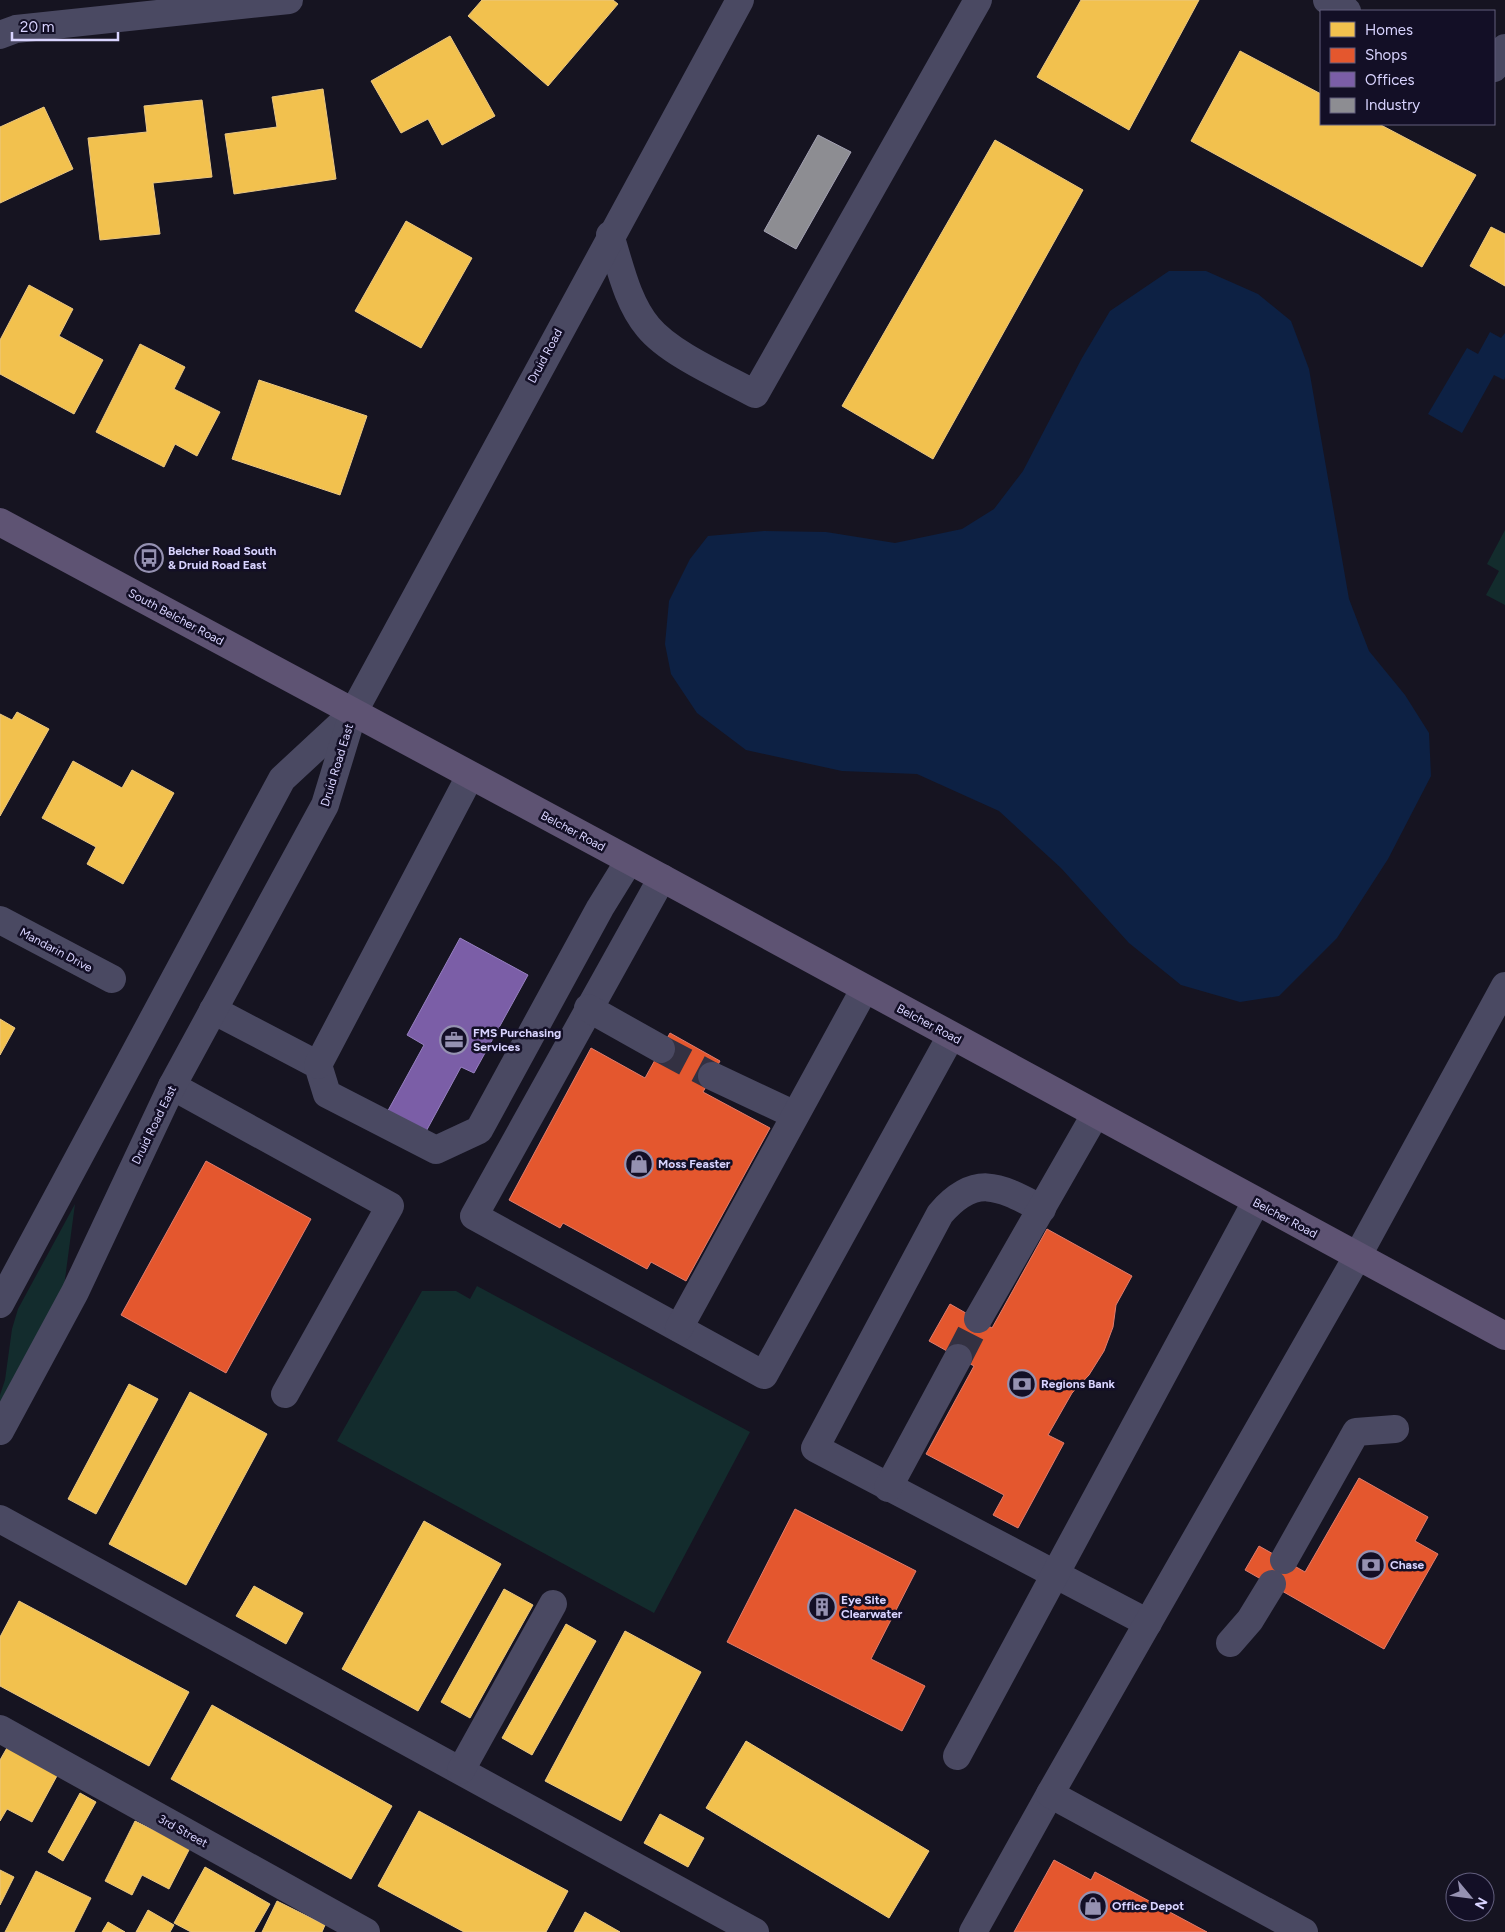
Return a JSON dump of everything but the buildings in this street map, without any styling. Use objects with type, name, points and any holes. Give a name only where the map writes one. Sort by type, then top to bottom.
[{"type":"main road","name":"South Belcher Road","points":[[0,522],[353,712]]},
{"type":"main road","name":"Belcher Road","points":[[353,712],[1505,1336]]},
{"type":"street","points":[[0,35],[16,29],[290,0]]},
{"type":"street","name":"Druid Road","points":[[353,712],[610,236],[740,0]]},
{"type":"street","points":[[610,236],[630,297],[648,328],[674,349],[754,394],[978,0]]},
{"type":"street","points":[[1327,0],[1345,10]]},
{"type":"street","points":[[1495,66],[1505,48]]},
{"type":"street","name":"Druid Road East","points":[[0,1431],[74,1292],[172,1086],[326,805],[353,712]]},
{"type":"street","name":"Druid Road East","points":[[0,1304],[282,779],[353,712]]},
{"type":"street","points":[[470,776],[318,1065],[327,1094],[436,1150],[478,1130],[600,908],[629,861]]},
{"type":"street","points":[[662,878],[474,1216],[764,1375],[951,1036]]},
{"type":"street","name":"Mandarin Drive","points":[[0,920],[112,979]]},
{"type":"street","points":[[973,1932],[1357,1257],[1505,986]]},
{"type":"street","points":[[679,1328],[864,990]]},
{"type":"street","points":[[588,1008],[661,1049]]},
{"type":"street","points":[[213,1010],[318,1065]]},
{"type":"street","points":[[712,1076],[795,1115]]},
{"type":"street","points":[[172,1086],[390,1206],[285,1394]]},
{"type":"street","points":[[978,1319],[1095,1115]]},
{"type":"street","points":[[1042,1209],[1012,1194],[986,1186],[969,1190],[952,1200],[940,1214],[815,1448],[1148,1623]]},
{"type":"street","points":[[958,1756],[1256,1202]]},
{"type":"street","points":[[888,1488],[958,1358]]},
{"type":"street","points":[[1284,1560],[1356,1432],[1395,1430]]},
{"type":"street","points":[[0,1519],[755,1932]]},
{"type":"street","points":[[1230,1643],[1250,1620],[1272,1584]]},
{"type":"street","points":[[461,1770],[553,1604]]},
{"type":"street","name":"3rd Street","points":[[0,1729],[366,1932]]},
{"type":"street","points":[[1050,1794],[1304,1932]]},
{"type":"green space","points":[[1505,530],[1505,605],[1486,595],[1499,571],[1487,564]]},
{"type":"green space","points":[[75,1204],[63,1294],[0,1409],[0,1395],[5,1380],[12,1329],[18,1309]]},
{"type":"green space","points":[[477,1286],[750,1432],[654,1613],[337,1441],[422,1291],[456,1291],[470,1299]]},
{"type":"water","points":[[1169,271],[1206,271],[1258,294],[1291,321],[1309,369],[1349,599],[1369,651],[1405,695],[1429,733],[1431,776],[1388,859],[1337,938],[1279,996],[1240,1002],[1181,985],[1129,943],[1061,868],[999,811],[917,774],[842,771],[746,750],[697,713],[671,674],[665,644],[669,601],[690,559],[708,536],[764,531],[826,532],[895,543],[962,529],[994,509],[1023,471],[1082,358],[1110,311]]},
{"type":"water","points":[[1490,332],[1501,338],[1505,333],[1505,377],[1504,380],[1494,375],[1462,433],[1428,414],[1467,348],[1478,354]]},
{"type":"tunnel","points":[[661,1049],[712,1076]]},
{"type":"tunnel","points":[[958,1358],[978,1319]]},
{"type":"place","name":"Belcher Road South & Druid Road East","points":[[149,558]]},
{"type":"place","name":"FMS Purchasing Services","points":[[454,1040]]},
{"type":"place","name":"Moss Feaster","points":[[639,1164]]},
{"type":"place","name":"Regions Bank","points":[[1022,1384]]},
{"type":"place","name":"Chase","points":[[1371,1565]]},
{"type":"place","name":"Eye Site Clearwater","points":[[822,1607]]},
{"type":"place","name":"Office Depot","points":[[1093,1906]]}]
